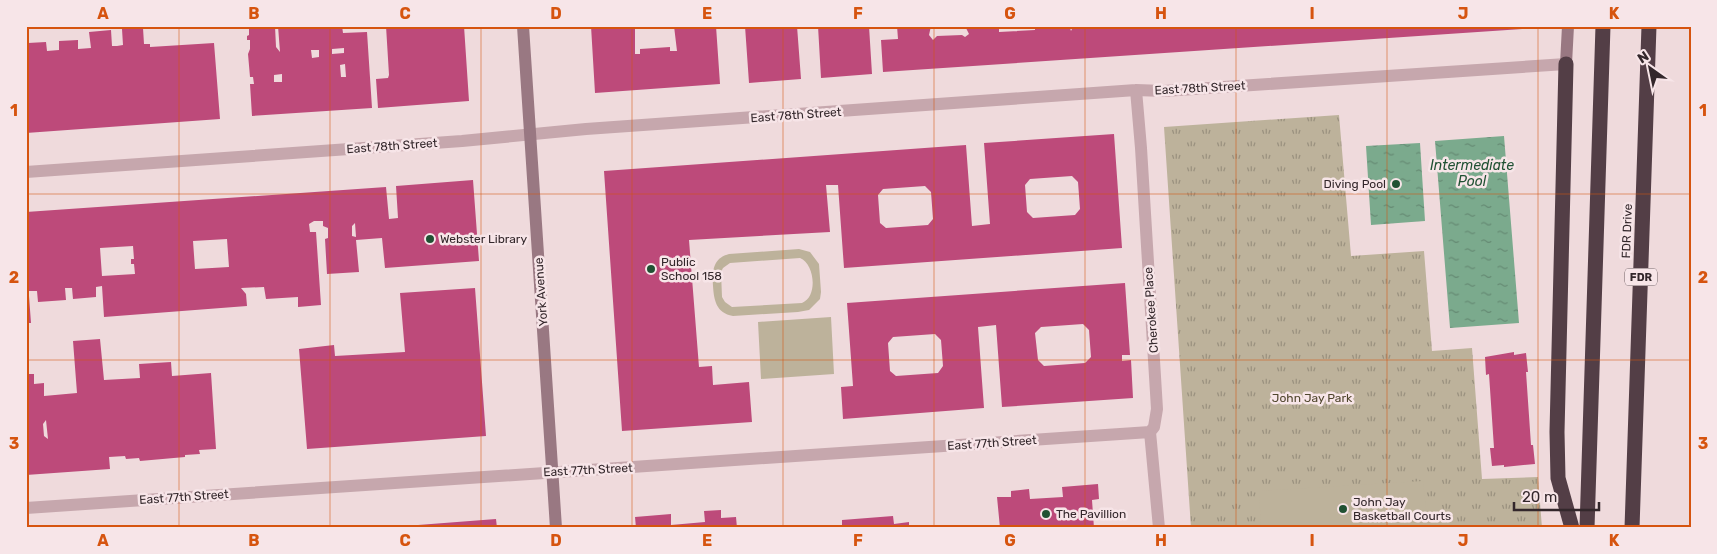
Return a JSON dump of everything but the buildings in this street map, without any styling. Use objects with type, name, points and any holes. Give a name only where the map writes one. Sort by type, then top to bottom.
[{"type":"highway","points":[[1588,528],[1603,26]]},
{"type":"highway","name":"FDR Drive","points":[[1632,528],[1649,26]]},
{"type":"highway","points":[[1566,64],[1557,432],[1558,478],[1572,528]]},
{"type":"main road","name":"York Avenue","points":[[523,26],[556,528]]},
{"type":"main road","points":[[1566,64],[1568,26]]},
{"type":"street","name":"East 78th Street","points":[[26,172],[452,142],[586,129],[1136,90],[1164,91],[1566,64]]},
{"type":"street","name":"Cherokee Place","points":[[1136,90],[1157,409],[1154,427],[1150,432],[1159,528]]},
{"type":"street","name":"East 77th Street","points":[[26,508],[1150,432]]},
{"type":"green space","name":"John Jay Park","points":[[1339,115],[1351,256],[1424,251],[1432,351],[1472,348],[1482,479],[1538,477],[1542,528],[1191,528],[1164,127]]},
{"type":"green space","points":[[799,249],[810,252],[819,264],[820,299],[809,310],[798,312],[733,316],[727,314],[719,309],[715,301],[713,275],[717,262],[729,254]],"holes":[[[800,258],[805,261],[813,280],[811,294],[802,303],[732,307],[722,297],[721,272],[730,263]]]},
{"type":"green space","points":[[831,317],[834,374],[761,379],[758,322]]},
{"type":"green space","name":"John Jay Basketball Courts","points":[[1423,481],[1428,528],[1261,528],[1259,491]]},
{"type":"water","name":"Intermediate Pool","points":[[1504,136],[1519,323],[1450,328],[1435,141]]},
{"type":"water","name":"Diving Pool","points":[[1420,143],[1425,221],[1371,225],[1366,146]]},
{"type":"place","name":"Diving Pool","points":[[1396,184]]},
{"type":"place","name":"Webster Library","points":[[430,239]]},
{"type":"place","name":"Public School 158","points":[[651,269]]},
{"type":"place","name":"John Jay Basketball Courts","points":[[1343,509]]},
{"type":"place","name":"The Pavillion","points":[[1046,514]]}]
